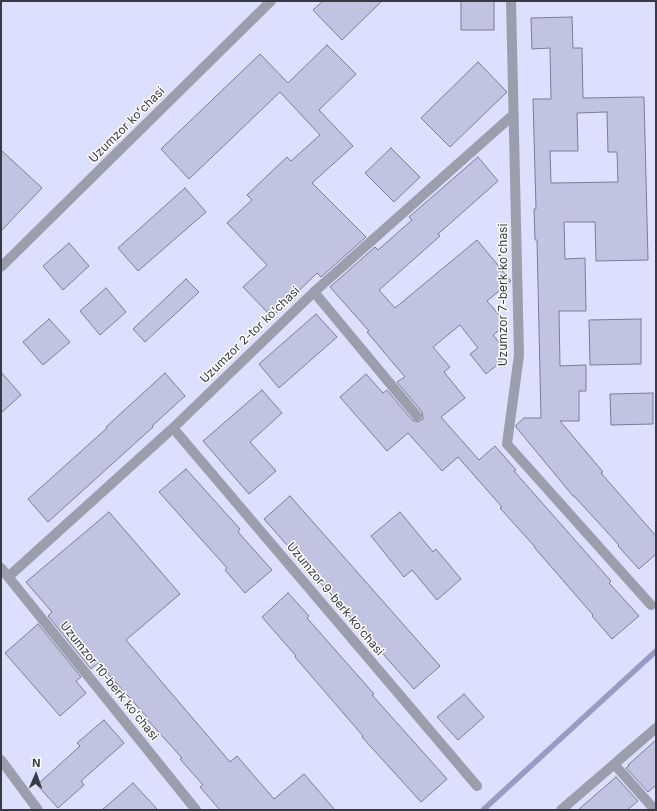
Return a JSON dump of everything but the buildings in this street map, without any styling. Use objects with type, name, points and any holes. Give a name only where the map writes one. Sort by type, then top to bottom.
[{"type":"street","name":"Uzumzor koʻchasi","points":[[1,267],[271,1]]},
{"type":"street","name":"Uzumzor 7-berk ko'chasi","points":[[511,1],[519,355],[507,444],[650,605]]},
{"type":"street","name":"Uzumzor 2-tor ko'chasi","points":[[8,577],[173,428],[314,292],[513,116]]},
{"type":"street","points":[[314,292],[417,416]]},
{"type":"street","name":"Uzumzor 9-berk ko'chasi","points":[[173,428],[477,786]]},
{"type":"street","name":"Uzumzor 10-berk ko'chasi","points":[[1,568],[196,810]]},
{"type":"street","points":[[561,810],[656,728]]},
{"type":"street","points":[[1,760],[38,810]]},
{"type":"street","points":[[614,764],[655,810]]},
{"type":"waterway","points":[[483,810],[656,651]]}]
